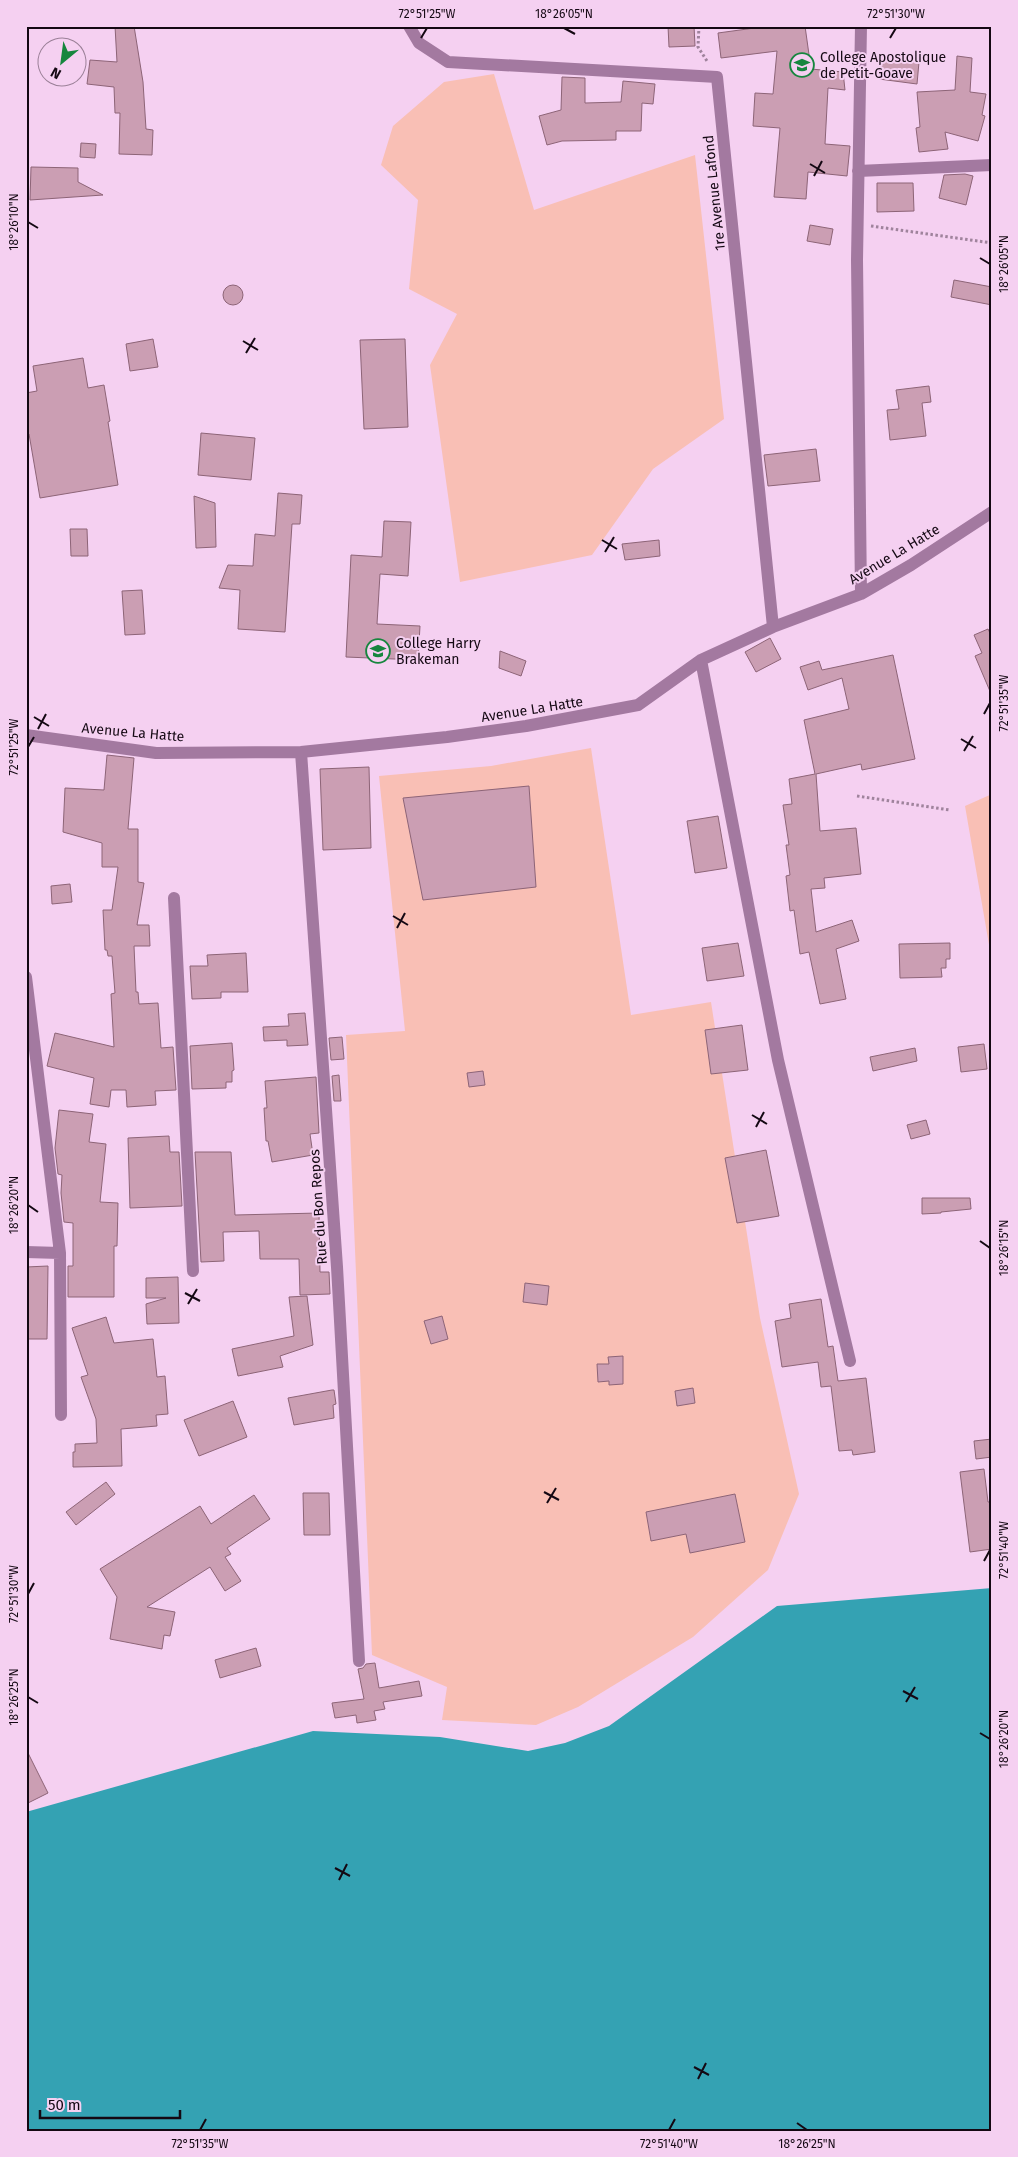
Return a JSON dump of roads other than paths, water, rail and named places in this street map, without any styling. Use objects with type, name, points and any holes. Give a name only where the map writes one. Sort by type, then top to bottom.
[{"type":"street","name":"1re Avenue Lafond","points":[[409,26],[419,43],[448,62],[717,77],[772,627]]},
{"type":"street","points":[[861,26],[857,225],[861,594]]},
{"type":"street","points":[[858,171],[992,165]]},
{"type":"street","name":"Avenue La Hatte","points":[[26,735],[156,753],[301,752],[447,737],[526,726],[638,705],[701,660],[772,627],[861,594],[911,565],[992,512]]},
{"type":"street","points":[[701,660],[778,1060],[850,1361]]},
{"type":"street","name":"Rue du Bon Repos","points":[[301,752],[337,1267],[358,1660]]},
{"type":"street","points":[[174,898],[193,1271]]},
{"type":"street","points":[[26,977],[60,1253],[61,1415]]},
{"type":"street","points":[[26,1252],[60,1253]]},
{"type":"water","points":[[992,1588],[992,2131],[26,2131],[26,1812],[313,1731],[440,1737],[528,1751],[565,1743],[609,1726],[777,1606]]},
{"type":"place","name":"College Apostolique de Petit-Goave","points":[[802,65]]},
{"type":"place","name":"College Harry Brakeman","points":[[378,651]]}]
